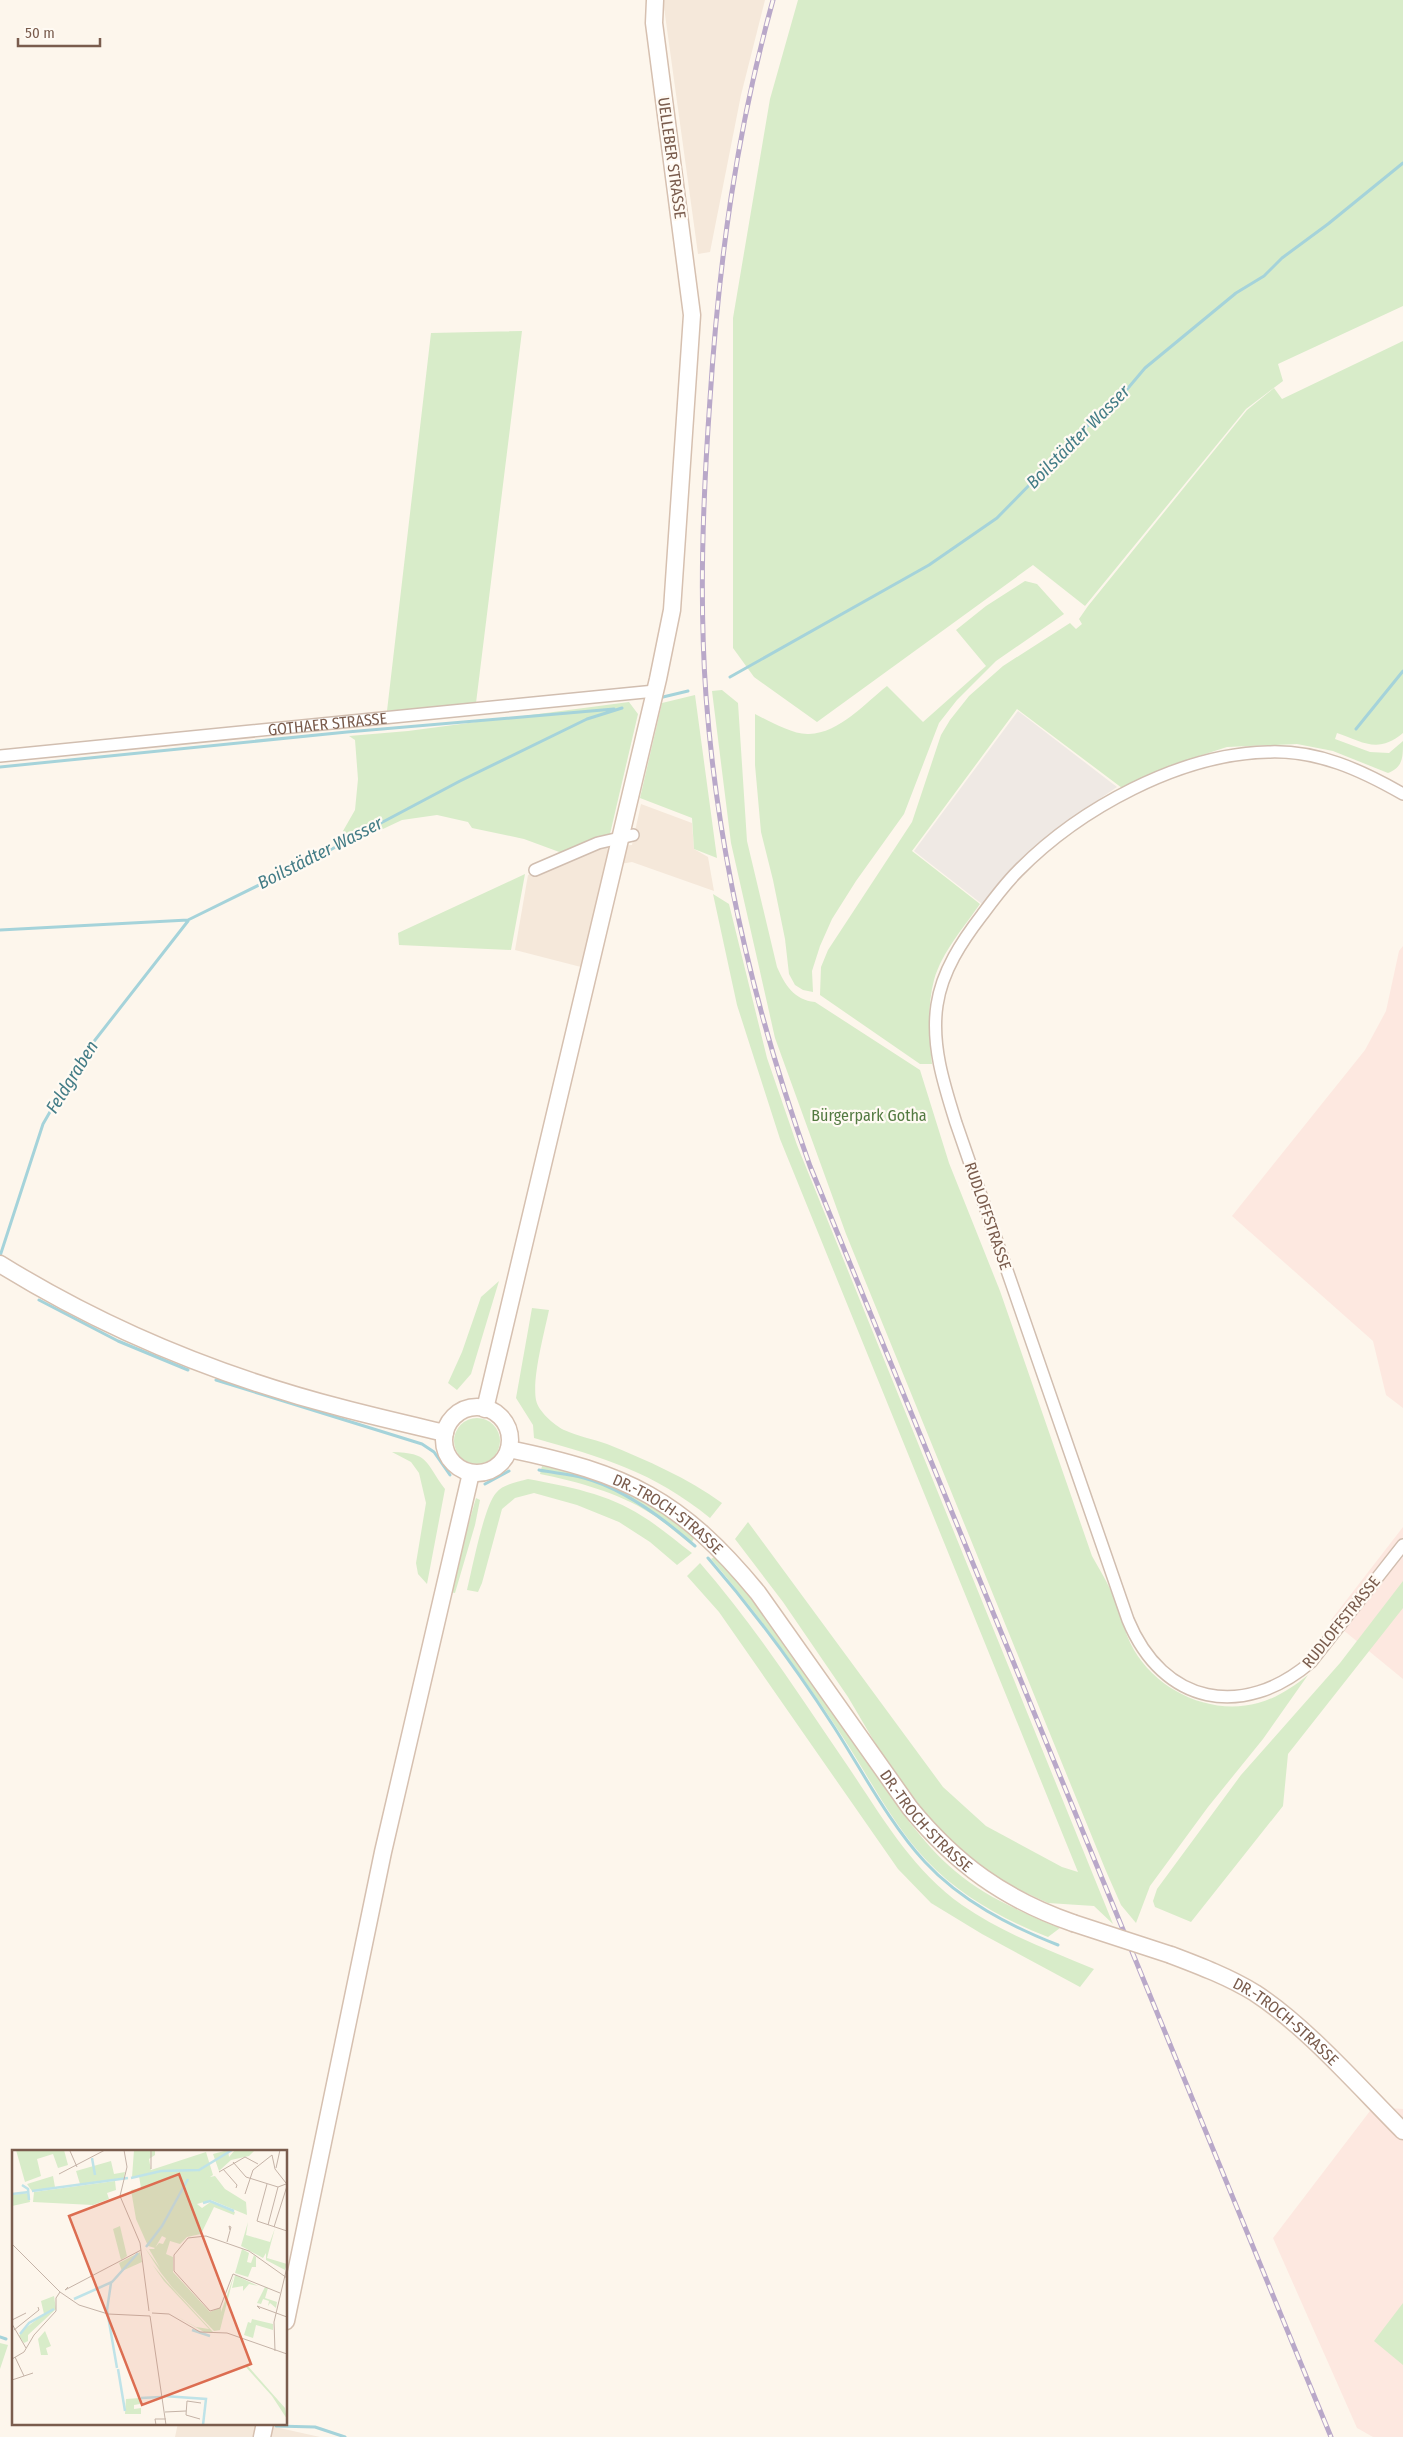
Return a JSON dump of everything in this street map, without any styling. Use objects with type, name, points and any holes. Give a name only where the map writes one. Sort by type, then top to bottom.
[{"type":"street","name":"UELLEBER STRASSE","points":[[484,1409],[627,837],[672,610],[692,315],[687,262],[654,23],[656,0]]},
{"type":"street","name":"GOTHAER STRASSE","points":[[0,756],[655,690]]},
{"type":"street","name":"RUDLOFFSTRASSE","points":[[1403,794],[1345,765],[1315,757],[1270,752],[1233,755],[1201,764],[1157,778],[1124,794],[1100,807],[1059,836],[1018,871],[999,892],[971,928],[949,966],[940,992],[936,1024],[940,1066],[960,1132],[1128,1620],[1135,1638],[1153,1664],[1175,1682],[1203,1694],[1249,1696],[1270,1689],[1294,1677],[1312,1662],[1403,1545]]},
{"type":"street","points":[[535,870],[598,843],[627,837]]},
{"type":"street","points":[[6,1268],[93,1316],[165,1349],[215,1368],[340,1408],[445,1433]]},
{"type":"street","points":[[472,1408],[484,1409],[496,1414],[505,1424],[509,1436],[509,1448],[502,1462],[494,1468],[486,1472],[471,1472],[457,1466],[450,1458],[444,1444],[445,1433],[450,1421],[460,1413],[472,1408]]},
{"type":"street","name":"DR.-TROCH-STRASSE","points":[[509,1448],[566,1460],[624,1481],[667,1504],[694,1524],[737,1567],[758,1593],[904,1801],[934,1838],[962,1864],[991,1885],[1024,1904],[1073,1923],[1171,1955],[1226,1977],[1264,2000],[1303,2032],[1403,2131]]},
{"type":"street","points":[[288,2311],[381,1861],[471,1472]]},
{"type":"street","points":[[262,2437],[265,2424]]},
{"type":"shaded area","points":[[663,0],[765,0],[741,95],[710,252],[698,254]]},
{"type":"shaded area","points":[[1018,711],[1117,787],[1060,826],[1012,869],[982,904],[914,851]]},
{"type":"shaded area","points":[[641,804],[692,823],[694,849],[708,857],[714,891],[632,862],[609,866],[581,967],[515,950],[528,875],[603,847],[632,845]]},
{"type":"shaded area","points":[[1403,946],[1403,1408],[1386,1395],[1373,1341],[1232,1216],[1365,1050],[1386,1011],[1399,951]]},
{"type":"shaded area","points":[[1403,1527],[1403,1679],[1331,1620]]},
{"type":"shaded area","points":[[1373,2107],[1403,2109],[1403,2437],[1373,2437],[1357,2428],[1273,2238]]},
{"type":"shaded area","points":[[178,2424],[262,2424],[320,2437],[175,2437]]},
{"type":"green space","points":[[798,0],[1403,0],[1403,306],[1278,364],[1283,381],[1246,409],[1085,606],[1033,565],[817,722],[754,677],[733,648],[733,318],[770,99]]},
{"type":"green space","points":[[522,331],[476,703],[387,711],[431,333]]},
{"type":"green space","points":[[1403,341],[1403,733],[1386,743],[1378,745],[1337,733],[1335,739],[1370,752],[1389,753],[1403,741],[1402,757],[1397,768],[1388,773],[1333,751],[1297,744],[1227,747],[1174,764],[1122,788],[1017,709],[912,851],[980,904],[948,950],[934,980],[929,1032],[932,1064],[920,1064],[820,995],[821,967],[828,950],[912,822],[941,735],[969,696],[1003,666],[1070,623],[1076,629],[1082,624],[1079,619],[1088,606],[1247,410],[1274,388],[1282,399]]},
{"type":"green space","points":[[1025,581],[1037,584],[1064,614],[996,661],[957,700],[939,723],[904,814],[856,881],[832,919],[820,946],[812,971],[813,992],[803,990],[795,985],[789,974],[785,939],[761,832],[755,765],[755,714],[781,727],[803,734],[820,732],[842,723],[887,686],[923,722],[986,666],[956,630],[986,606]]},
{"type":"green space","name":"Bürgerpark Gotha","points":[[722,690],[738,703],[747,841],[777,967],[783,980],[796,995],[815,1002],[920,1070],[949,1163],[1000,1291],[1092,1556],[1106,1581],[1134,1650],[1144,1665],[1171,1688],[1187,1697],[1204,1703],[1222,1706],[1240,1706],[1265,1701],[1285,1692],[1308,1675],[1263,1739],[1208,1807],[1150,1886],[1136,1923],[1121,1905],[1106,1871],[846,1234],[775,1038],[731,843],[712,691]]},
{"type":"green space","points":[[695,695],[717,858],[694,849],[692,818],[640,798],[662,703]]},
{"type":"green space","points":[[629,702],[638,714],[610,834],[562,853],[524,839],[472,828],[468,822],[437,815],[402,820],[349,845],[343,831],[355,810],[358,779],[355,740],[349,736],[408,731]]},
{"type":"green space","points":[[525,874],[511,950],[399,945],[398,933]]},
{"type":"green space","points":[[713,894],[729,904],[767,1058],[797,1145],[1113,1924],[1094,1906],[1048,1903],[1009,1885],[970,1859],[936,1828],[881,1753],[848,1697],[783,1602],[735,1539],[748,1522],[943,1787],[986,1826],[1062,1867],[1078,1872],[780,1139],[737,1005]]},
{"type":"green space","points":[[499,1281],[471,1374],[457,1390],[448,1383],[462,1352],[481,1297]]},
{"type":"green space","points":[[532,1308],[549,1310],[539,1356],[535,1391],[537,1404],[543,1413],[564,1430],[637,1456],[709,1494],[722,1503],[710,1518],[668,1488],[647,1477],[583,1452],[534,1438],[533,1425],[516,1398]]},
{"type":"green space","points":[[482,1418],[486,1419],[496,1428],[499,1432],[499,1450],[490,1460],[482,1464],[472,1464],[464,1460],[455,1450],[454,1436],[458,1428],[468,1419]]},
{"type":"green space","points":[[392,1452],[413,1454],[425,1460],[445,1489],[427,1584],[418,1574],[416,1563],[426,1503],[419,1473],[411,1462]]},
{"type":"green space","points":[[542,1466],[585,1476],[623,1491],[659,1511],[695,1536],[691,1544],[660,1520],[624,1499],[597,1489],[540,1474]]},
{"type":"green space","points":[[528,1479],[572,1488],[616,1502],[649,1520],[692,1553],[677,1565],[650,1542],[619,1522],[577,1505],[534,1493],[515,1498],[502,1509],[482,1583],[478,1592],[467,1590],[483,1524],[492,1500],[503,1487]]},
{"type":"green space","points":[[476,1498],[480,1500],[475,1525],[455,1593],[449,1592]]},
{"type":"green space","points":[[714,1557],[746,1589],[910,1823],[937,1854],[955,1871],[992,1897],[1060,1928],[1048,1937],[1015,1923],[968,1896],[927,1861],[903,1832],[797,1669],[711,1559]]},
{"type":"green space","points":[[700,1563],[740,1611],[885,1822],[927,1875],[944,1891],[977,1915],[1026,1940],[1094,1969],[1080,1987],[982,1934],[931,1903],[898,1869],[719,1612],[687,1576]]},
{"type":"green space","points":[[1403,1581],[1403,1608],[1288,1754],[1283,1806],[1191,1922],[1155,1907],[1153,1901],[1157,1889],[1241,1775],[1340,1663]]},
{"type":"green space","points":[[1403,2303],[1403,2365],[1374,2341]]},
{"type":"green space","points":[[0,2343],[8,2345],[0,2369]]},
{"type":"waterway","name":"Boilstädter Wasser","points":[[730,677],[929,565],[997,518],[1085,428],[1118,400],[1145,368],[1236,293],[1264,276],[1282,258],[1328,224],[1403,163]]},
{"type":"waterway","points":[[1356,729],[1403,671]]},
{"type":"waterway","name":"Boilstädter Wasser","points":[[663,697],[688,691]]},
{"type":"waterway","name":"Boilstädter Wasser","points":[[0,930],[188,920],[330,850],[460,781],[587,719],[622,708]]},
{"type":"waterway","points":[[0,767],[347,732],[614,709]]},
{"type":"waterway","name":"Feldgraben","points":[[0,1256],[43,1124],[81,1058],[188,921]]},
{"type":"waterway","points":[[39,1300],[118,1341],[188,1370]]},
{"type":"waterway","points":[[216,1380],[422,1444],[434,1452],[450,1475]]},
{"type":"waterway","points":[[539,1470],[573,1475],[614,1489],[643,1506],[695,1546]]},
{"type":"waterway","points":[[485,1484],[509,1471]]},
{"type":"waterway","points":[[708,1558],[742,1598],[805,1683],[888,1815],[912,1848],[939,1876],[970,1900],[1004,1921],[1058,1945]]},
{"type":"waterway","points":[[0,2337],[6,2339]]},
{"type":"waterway","points":[[276,2426],[315,2427],[345,2437]]},
{"type":"railway","points":[[773,0],[760,50],[739,149],[724,247],[714,348],[704,510],[702,585],[706,696],[720,816],[742,934],[772,1051],[810,1166],[1331,2437]]}]
